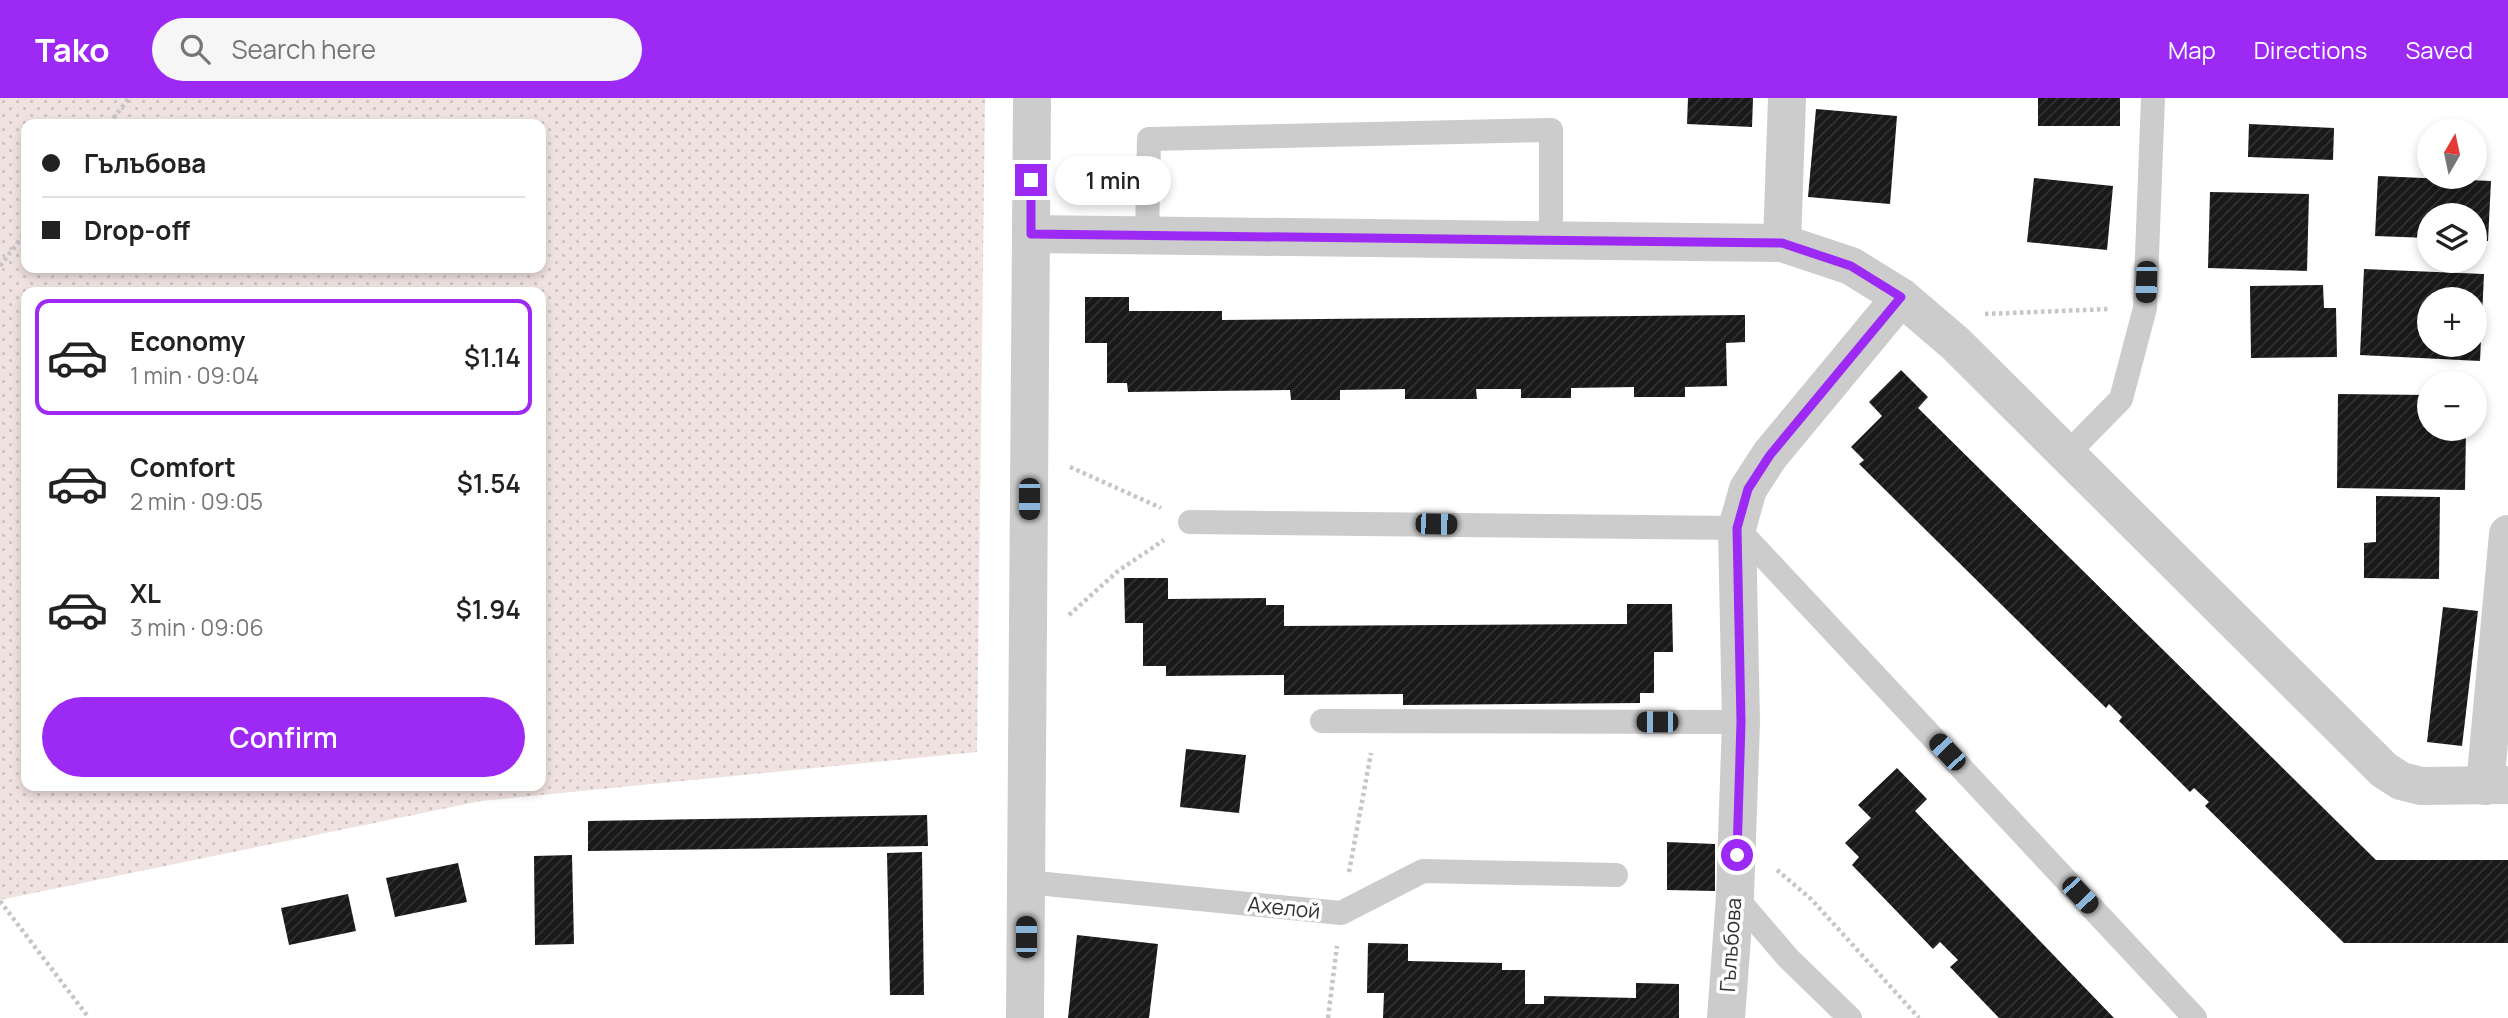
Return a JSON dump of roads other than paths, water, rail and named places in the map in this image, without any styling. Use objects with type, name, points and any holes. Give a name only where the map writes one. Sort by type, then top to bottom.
[{"type":"street","points":[[1025,1018],[1032,98]]},
{"type":"street","points":[[1782,243],[1787,98]]},
{"type":"street","points":[[1031,234],[1782,243],[1851,266],[1901,297],[1955,343],[2384,770],[2401,781],[2421,786],[2496,785],[2508,534]]},
{"type":"street","name":"Гълъбова","points":[[1726,1018],[1735,896],[1741,722],[1737,528],[1748,489],[1770,455],[1901,297]]},
{"type":"lane","points":[[2067,454],[2121,399],[2145,308],[2153,98]]},
{"type":"lane","points":[[1147,235],[1149,139],[1551,130],[1551,240]]},
{"type":"lane","points":[[1190,522],[1737,528],[2195,1018]]},
{"type":"lane","points":[[1322,721],[1741,722]]},
{"type":"lane","name":"Ахелой","points":[[1026,883],[1341,913],[1423,871],[1616,875]]},
{"type":"lane","points":[[1735,896],[1788,958],[1850,1018]]}]
